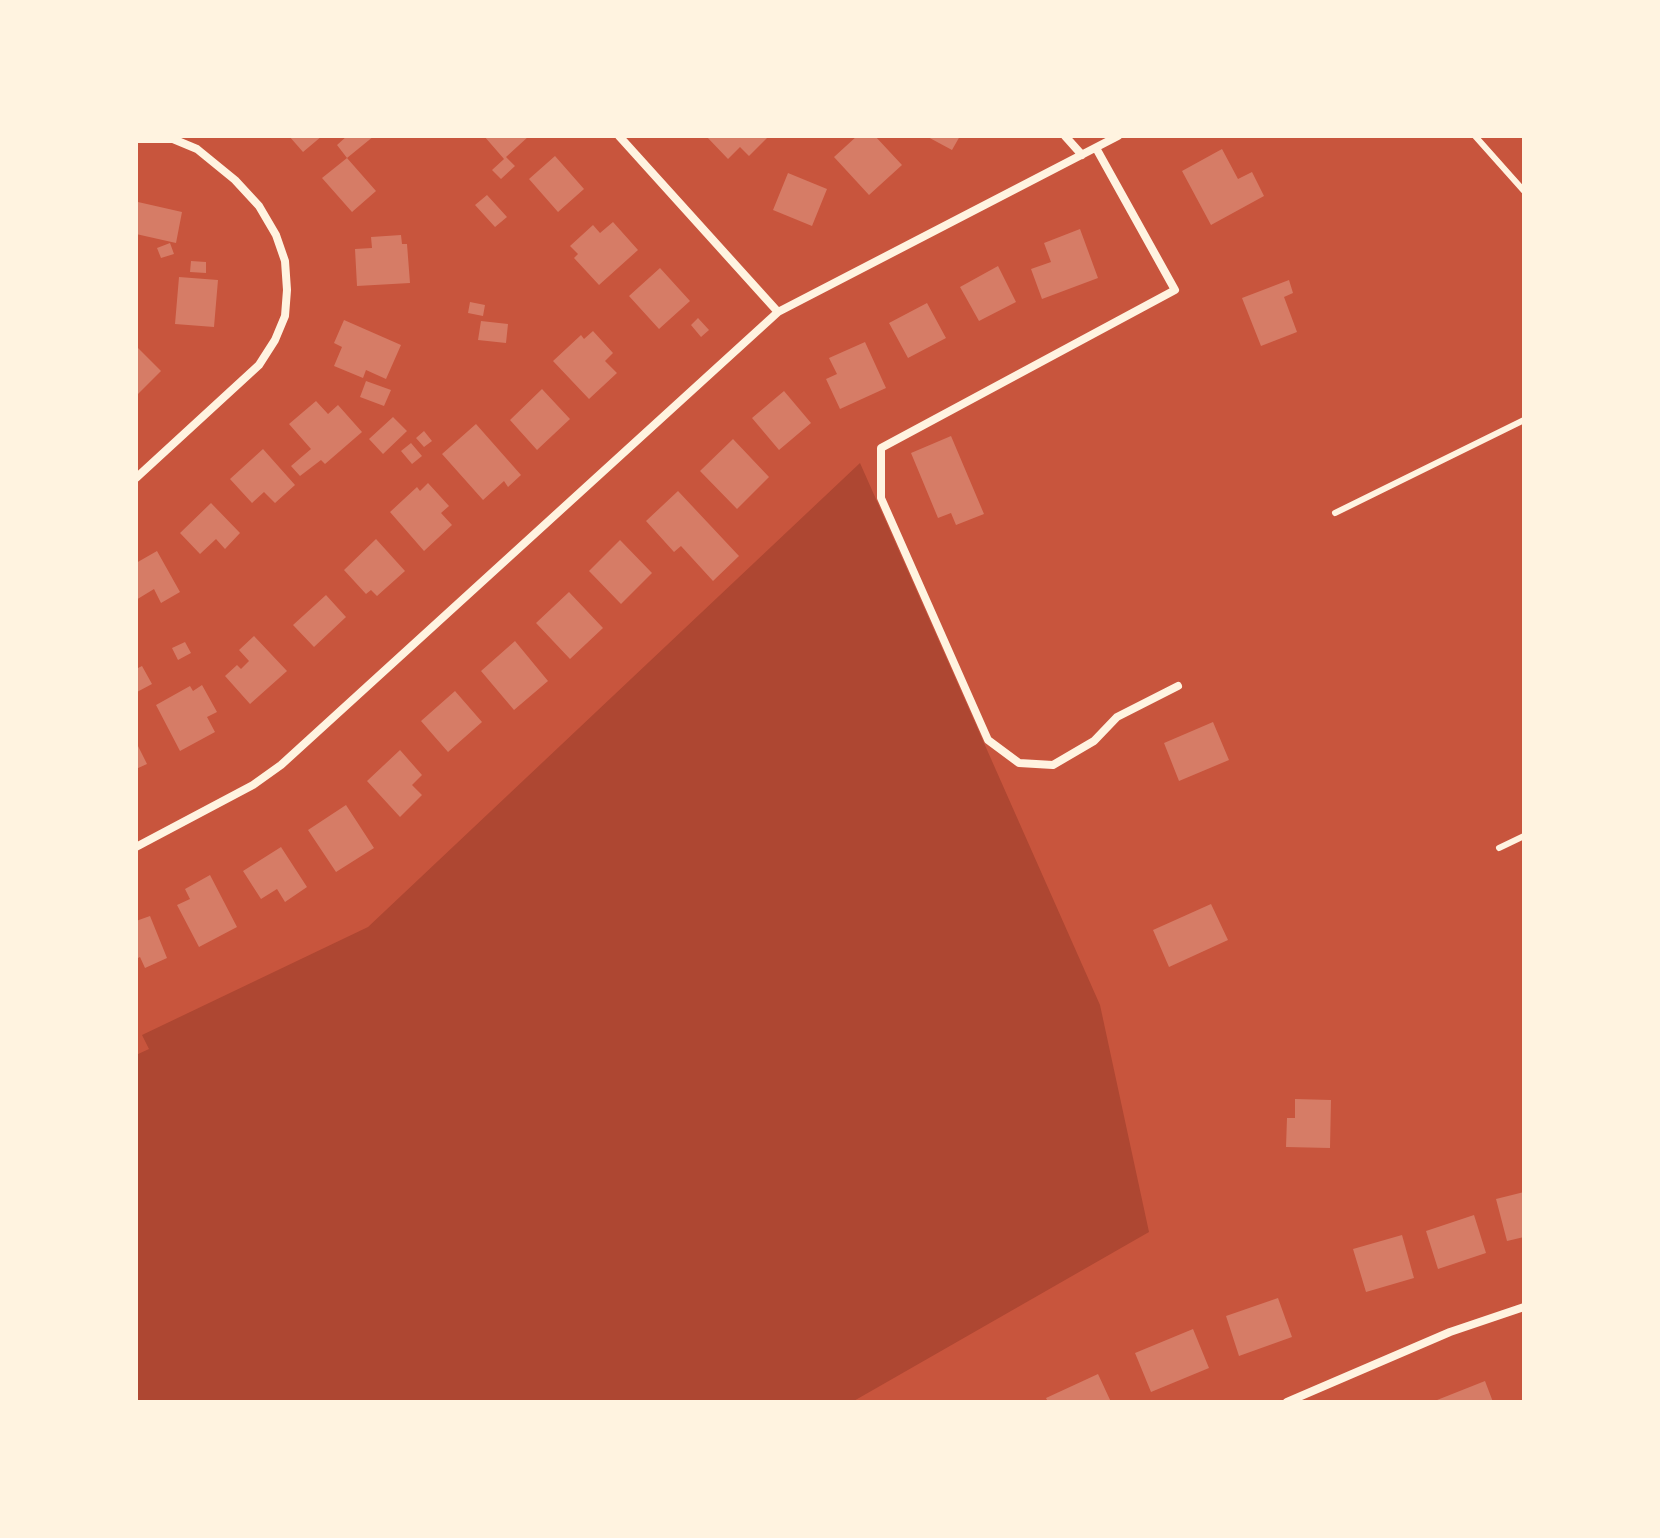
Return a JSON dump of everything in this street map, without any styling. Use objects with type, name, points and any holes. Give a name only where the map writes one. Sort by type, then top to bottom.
[{"type":"street","points":[[619,136],[778,312]]},
{"type":"street","points":[[1065,136],[1082,155]]},
{"type":"street","points":[[136,847],[253,785],[281,765],[778,312],[1118,136]]},
{"type":"street","points":[[136,139],[173,139],[197,149],[235,180],[259,206],[276,235],[285,261],[287,290],[285,316],[275,340],[259,365],[136,478]]},
{"type":"street","points":[[1096,148],[1175,290],[881,448],[881,498],[988,740],[1019,763],[1053,765],[1094,741],[1117,717],[1178,686]]},
{"type":"street","points":[[1287,1402],[1450,1332],[1524,1307]]},
{"type":"lane","points":[[1475,136],[1524,191]]},
{"type":"lane","points":[[1335,513],[1524,420]]},
{"type":"lane","points":[[1499,848],[1524,836]]},
{"type":"shaded area","points":[[860,463],[1100,1005],[1149,1232],[852,1402],[136,1402],[136,1055],[149,1049],[142,1035],[368,927]]},
{"type":"building","points":[[289,136],[322,136],[303,152]]},
{"type":"building","points":[[347,136],[374,136],[347,158],[337,145]]},
{"type":"building","points":[[484,136],[529,136],[506,157],[515,166],[501,179],[492,170],[504,159]]},
{"type":"building","points":[[706,136],[769,136],[749,156],[740,147],[728,159]]},
{"type":"building","points":[[857,136],[875,136],[902,165],[869,195],[834,157]]},
{"type":"building","points":[[926,136],[960,136],[952,150]]},
{"type":"building","points":[[1222,149],[1238,179],[1252,172],[1264,196],[1211,225],[1182,171]]},
{"type":"building","points":[[555,156],[584,189],[558,212],[529,179]]},
{"type":"building","points":[[347,158],[376,191],[352,212],[322,178]]},
{"type":"building","points":[[788,173],[827,189],[812,226],[773,210]]},
{"type":"building","points":[[487,195],[507,217],[495,227],[475,205]]},
{"type":"building","points":[[138,202],[182,212],[176,243],[136,234]]},
{"type":"building","points":[[613,222],[638,250],[599,285],[574,258],[578,254],[570,246],[593,225],[600,233]]},
{"type":"building","points":[[1080,229],[1098,278],[1042,299],[1031,269],[1051,262],[1044,243]]},
{"type":"building","points":[[401,235],[402,244],[407,244],[410,283],[357,286],[355,249],[372,248],[371,237]]},
{"type":"building","points":[[170,243],[174,254],[161,258],[157,248]]},
{"type":"building","points":[[191,261],[206,262],[206,273],[190,272]]},
{"type":"building","points":[[998,266],[1016,302],[979,321],[960,287]]},
{"type":"building","points":[[660,268],[690,301],[659,329],[629,296]]},
{"type":"building","points":[[179,277],[218,280],[214,327],[175,324]]},
{"type":"building","points":[[1289,280],[1293,293],[1284,297],[1297,332],[1261,346],[1242,298]]},
{"type":"building","points":[[470,302],[485,305],[483,316],[468,313]]},
{"type":"building","points":[[927,303],[946,338],[908,358],[889,323]]},
{"type":"building","points":[[698,318],[709,330],[701,337],[691,325]]},
{"type":"building","points":[[344,320],[401,345],[386,379],[366,370],[363,378],[334,366],[342,347],[334,343]]},
{"type":"building","points":[[481,321],[508,324],[506,343],[478,340]]},
{"type":"building","points":[[593,331],[613,353],[605,361],[617,373],[589,399],[553,361],[581,335],[584,339]]},
{"type":"building","points":[[865,342],[886,388],[840,409],[826,379],[837,374],[829,358]]},
{"type":"building","points":[[138,348],[161,371],[136,396],[136,350]]},
{"type":"building","points":[[366,381],[391,390],[384,406],[360,397]]},
{"type":"building","points":[[542,389],[570,419],[537,450],[510,420]]},
{"type":"building","points":[[784,391],[811,423],[779,450],[752,418]]},
{"type":"building","points":[[316,401],[328,414],[338,405],[362,432],[325,464],[321,460],[300,476],[291,466],[311,449],[289,424]]},
{"type":"building","points":[[393,417],[407,431],[383,454],[369,439]]},
{"type":"building","points":[[476,424],[521,475],[508,487],[504,481],[483,500],[442,454]]},
{"type":"building","points":[[424,431],[432,441],[424,447],[416,438]]},
{"type":"building","points":[[951,436],[984,514],[956,525],[951,513],[938,518],[911,453]]},
{"type":"building","points":[[733,439],[769,477],[737,509],[700,471]]},
{"type":"building","points":[[411,443],[422,456],[412,464],[401,451]]},
{"type":"building","points":[[263,449],[295,485],[275,503],[264,492],[252,503],[230,479]]},
{"type":"building","points":[[428,483],[449,506],[441,513],[452,525],[424,551],[390,512],[417,487],[420,491]]},
{"type":"building","points":[[678,491],[739,556],[713,581],[681,546],[674,552],[646,521]]},
{"type":"building","points":[[211,503],[240,533],[225,549],[216,539],[200,554],[180,533]]},
{"type":"building","points":[[376,539],[405,571],[377,596],[371,590],[366,594],[344,570]]},
{"type":"building","points":[[620,540],[652,573],[621,604],[589,571]]},
{"type":"building","points":[[157,551],[180,592],[161,603],[154,589],[136,600],[136,563]]},
{"type":"building","points":[[569,592],[603,628],[570,659],[536,623]]},
{"type":"building","points":[[326,595],[346,617],[314,647],[293,625]]},
{"type":"building","points":[[254,636],[287,671],[250,704],[225,676],[237,665],[241,669],[249,661],[239,650]]},
{"type":"building","points":[[515,641],[548,681],[514,710],[481,671]]},
{"type":"building","points":[[185,642],[191,653],[178,660],[172,648]]},
{"type":"building","points":[[142,666],[152,684],[137,692],[136,669]]},
{"type":"building","points":[[202,685],[217,712],[207,717],[215,732],[180,751],[156,705],[190,686],[193,691]]},
{"type":"building","points":[[455,691],[482,722],[448,752],[421,721]]},
{"type":"building","points":[[1213,722],[1229,760],[1179,781],[1164,743]]},
{"type":"building","points":[[136,742],[147,764],[136,769]]},
{"type":"building","points":[[400,750],[422,775],[412,785],[422,795],[400,817],[367,781]]},
{"type":"building","points":[[346,805],[374,848],[336,872],[308,830]]},
{"type":"building","points":[[281,847],[307,887],[285,902],[277,889],[261,899],[243,871]]},
{"type":"building","points":[[210,875],[237,927],[199,947],[177,905],[190,899],[185,889]]},
{"type":"building","points":[[1211,904],[1228,940],[1169,967],[1153,930]]},
{"type":"building","points":[[150,916],[167,958],[145,968],[140,957],[136,959],[136,921]]},
{"type":"building","points":[[1295,1099],[1331,1100],[1330,1148],[1286,1147],[1287,1118],[1295,1118]]},
{"type":"building","points":[[1524,1192],[1524,1237],[1507,1241],[1496,1199]]},
{"type":"building","points":[[1474,1215],[1486,1253],[1438,1269],[1426,1231]]},
{"type":"building","points":[[1402,1235],[1414,1278],[1366,1292],[1353,1249]]},
{"type":"building","points":[[1278,1298],[1292,1337],[1239,1356],[1226,1316]]},
{"type":"building","points":[[1193,1329],[1209,1368],[1151,1392],[1135,1353]]},
{"type":"building","points":[[1098,1374],[1111,1402],[1048,1402],[1046,1398]]},
{"type":"building","points":[[1485,1381],[1493,1402],[1432,1402]]}]
